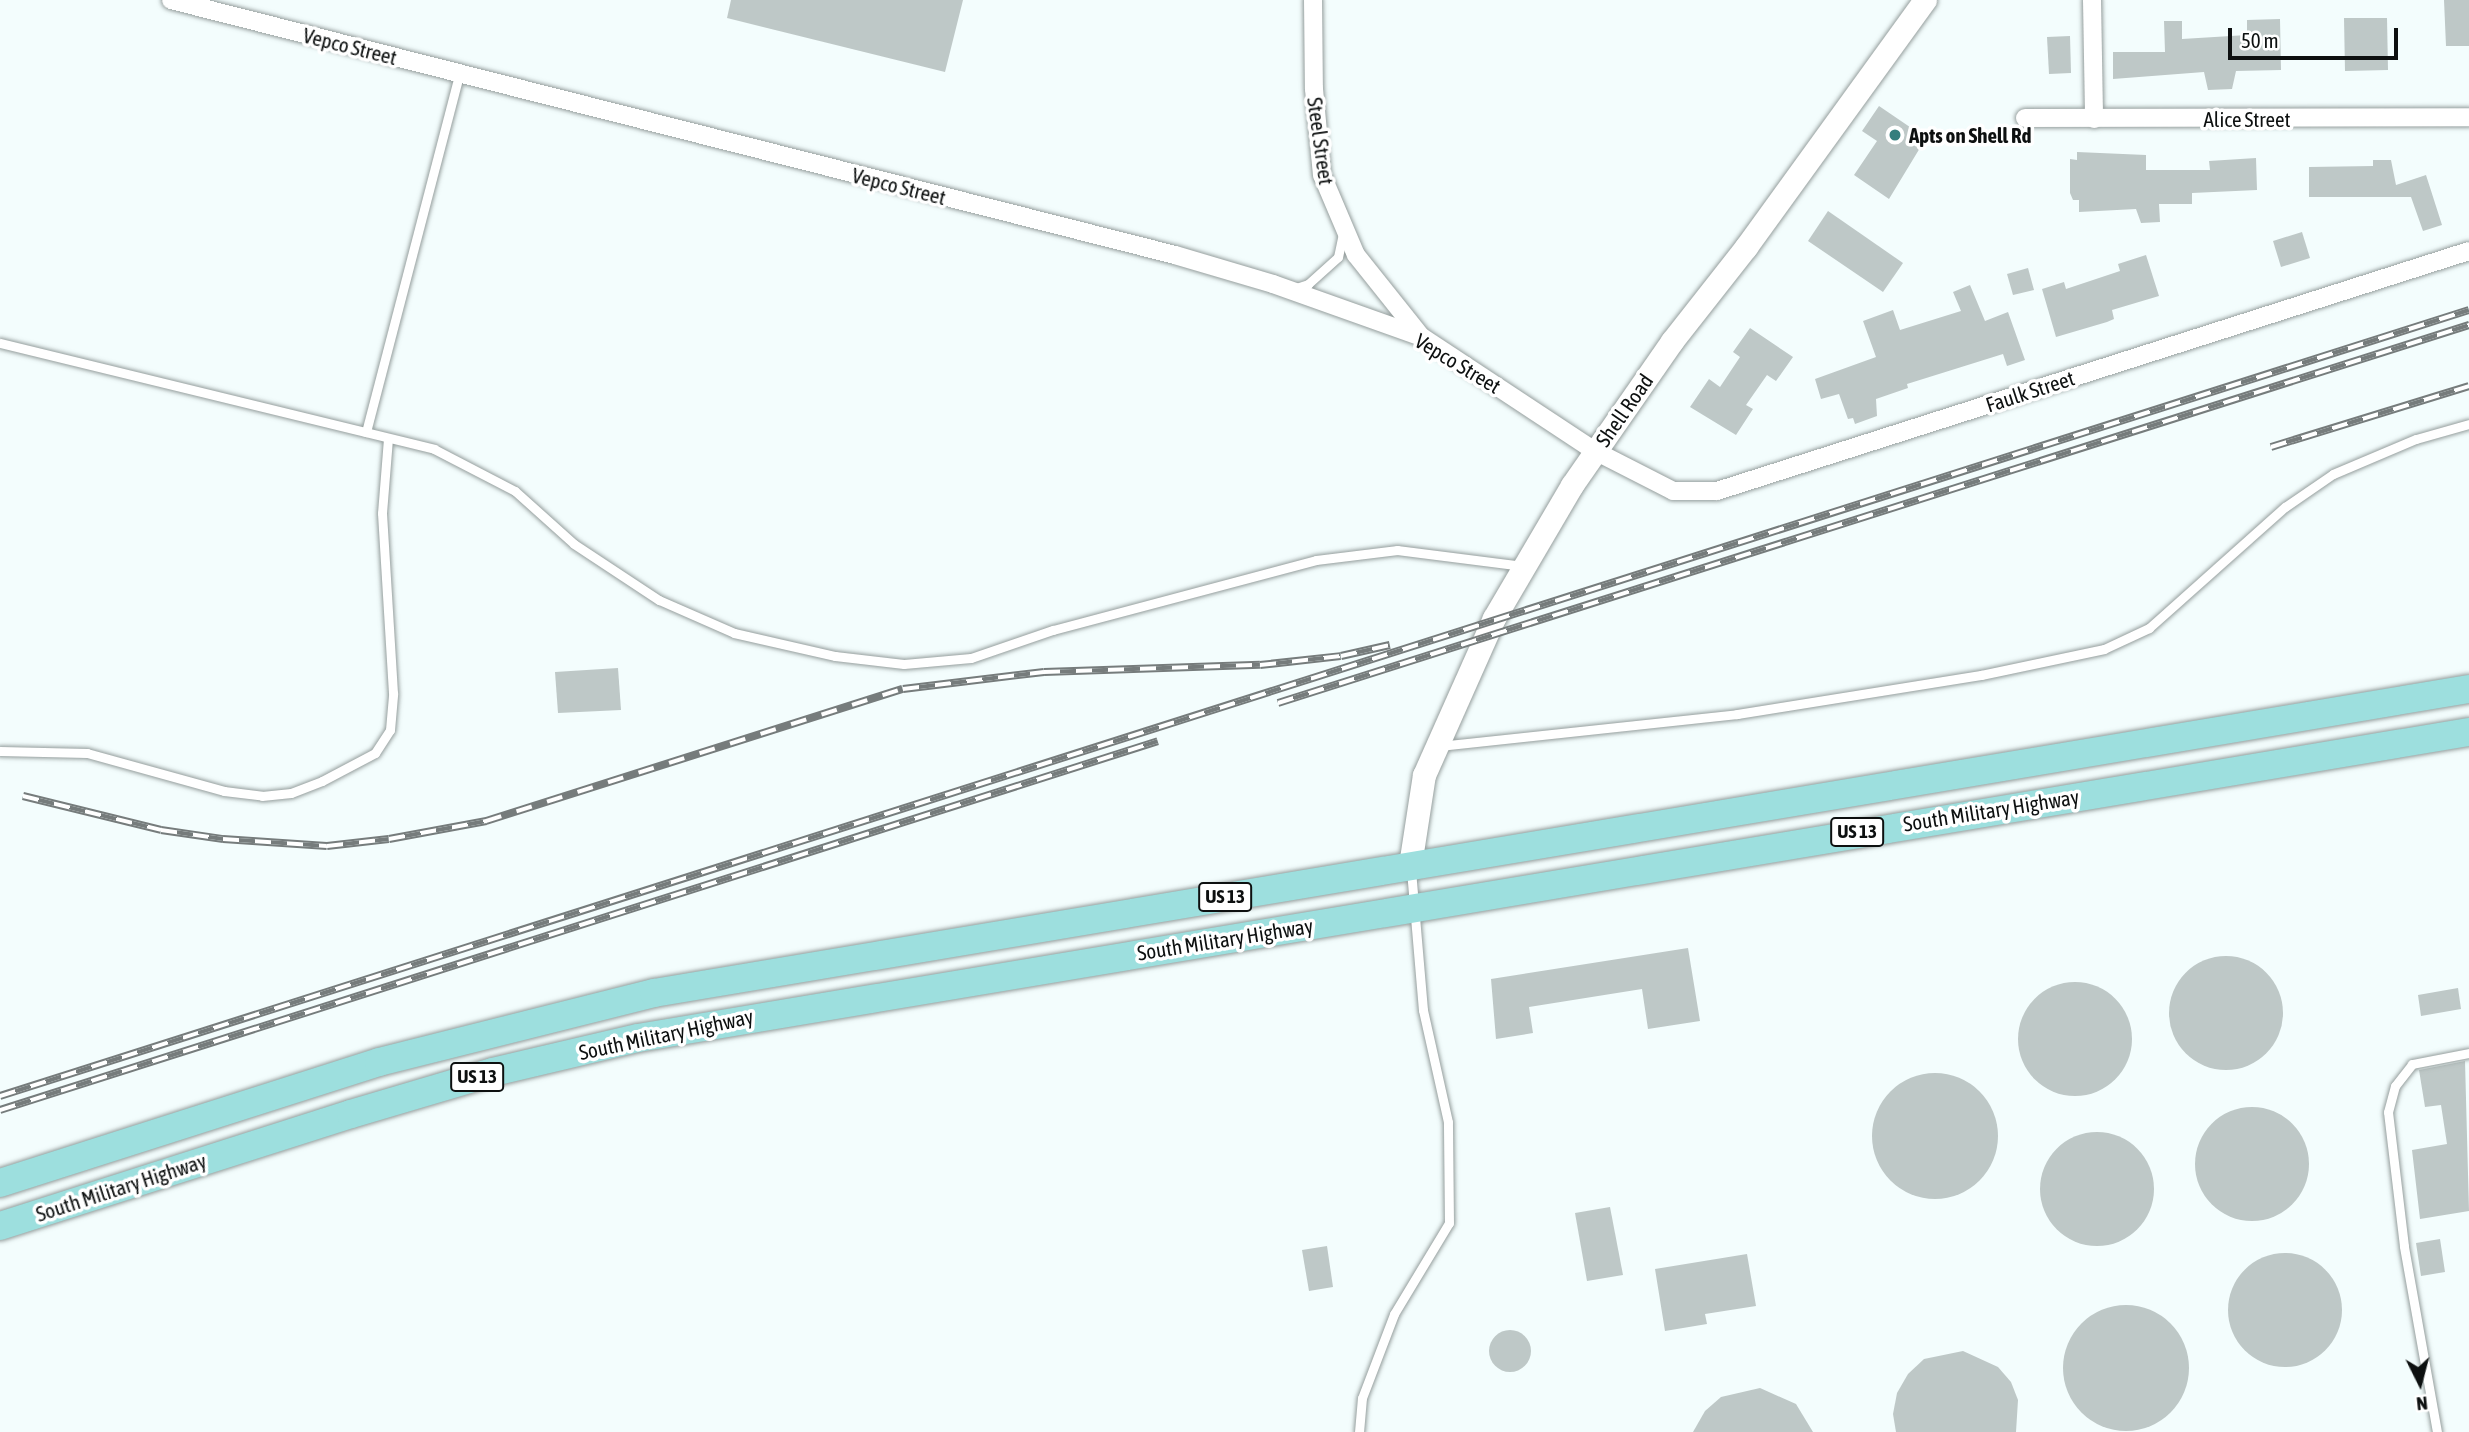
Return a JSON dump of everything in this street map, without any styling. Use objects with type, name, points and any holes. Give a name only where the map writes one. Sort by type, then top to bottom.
[{"type":"main road","name":"South Military Highway","points":[[0,1183],[379,1062],[563,1013],[654,993],[2469,689]]},
{"type":"main road","name":"South Military Highway","points":[[0,1226],[351,1114],[493,1072],[638,1038],[2469,732]]},
{"type":"street","name":"Vepco Street","points":[[171,0],[1175,255],[1290,290],[1422,337],[1595,451]]},
{"type":"street","name":"Steel Street","points":[[1313,0],[1317,140],[1322,175],[1343,231],[1385,296],[1422,337]]},
{"type":"street","name":"Shell Road","points":[[1410,865],[1424,775],[1494,618],[1595,451],[1924,0]]},
{"type":"street","points":[[2092,0],[2094,119]]},
{"type":"street","name":"Alice Street","points":[[2025,118],[2469,117]]},
{"type":"street","name":"Faulk Street","points":[[1595,451],[1673,491],[1717,491],[2469,251]]},
{"type":"lane","points":[[366,432],[459,74]]},
{"type":"lane","points":[[1290,290],[1308,284],[1338,257],[1343,231]]},
{"type":"lane","points":[[0,344],[434,449],[514,491],[574,544],[659,600],[734,633],[835,656],[904,663],[971,658],[1066,626],[1316,560],[1397,550],[1525,566]]},
{"type":"lane","points":[[1438,746],[1737,714],[2057,661],[2104,649],[2148,628],[2285,507],[2333,474],[2416,439],[2469,424]]},
{"type":"lane","points":[[0,751],[87,753],[224,792],[262,796],[291,793],[322,781],[375,753],[390,730],[393,693],[382,513],[388,438]]},
{"type":"lane","points":[[1359,1432],[1362,1398],[1394,1314],[1449,1223],[1448,1122],[1423,1010],[1416,907],[1410,865]]},
{"type":"lane","points":[[2437,1432],[2404,1246],[2388,1112],[2395,1086],[2412,1064],[2469,1053]]},
{"type":"building","points":[[731,0],[963,0],[945,72],[727,18]]},
{"type":"building","points":[[2444,0],[2469,0],[2469,46],[2446,46]]},
{"type":"building","points":[[2344,18],[2387,18],[2388,70],[2345,71]]},
{"type":"building","points":[[2280,19],[2281,70],[2236,71],[2232,89],[2208,90],[2204,72],[2113,79],[2113,52],[2165,52],[2164,21],[2182,21],[2182,39],[2247,35],[2247,20]]},
{"type":"building","points":[[2070,36],[2071,73],[2049,74],[2047,37]]},
{"type":"building","points":[[1879,106],[1926,138],[1889,199],[1854,175],[1877,141],[1862,131]]},
{"type":"building","points":[[2077,152],[2146,155],[2146,170],[2210,170],[2209,161],[2256,158],[2257,190],[2192,193],[2192,204],[2159,204],[2160,222],[2141,223],[2136,209],[2079,212],[2079,200],[2073,200],[2070,193],[2070,159],[2077,160]]},
{"type":"building","points":[[2373,160],[2391,160],[2396,185],[2426,175],[2442,225],[2423,231],[2411,197],[2309,197],[2309,167],[2373,166]]},
{"type":"building","points":[[1828,211],[1903,263],[1883,292],[1808,241]]},
{"type":"building","points":[[2302,232],[2310,258],[2281,267],[2273,241]]},
{"type":"building","points":[[2146,255],[2159,296],[2112,310],[2114,319],[2107,322],[2056,337],[2042,289],[2064,282],[2066,289],[2120,271],[2118,264]]},
{"type":"building","points":[[2028,268],[2034,290],[2013,295],[2007,274]]},
{"type":"building","points":[[1970,285],[1985,321],[2008,312],[2025,360],[2007,366],[2003,354],[1907,384],[1908,388],[1876,399],[1877,416],[1855,424],[1853,418],[1848,419],[1839,394],[1821,399],[1815,379],[1876,357],[1863,321],[1893,310],[1900,330],[1961,311],[1953,292]]},
{"type":"building","points":[[1750,328],[1793,357],[1776,381],[1767,375],[1746,405],[1753,409],[1736,435],[1690,407],[1709,379],[1720,387],[1740,357],[1733,352]]},
{"type":"building","points":[[618,668],[621,710],[558,713],[555,672]]},
{"type":"building","points":[[1688,948],[1700,1021],[1648,1029],[1642,989],[1529,1007],[1533,1033],[1496,1039],[1491,979]]},
{"type":"building","points":[[2226,956],[2248,960],[2266,973],[2279,991],[2283,1013],[2279,1035],[2266,1053],[2248,1066],[2226,1070],[2204,1066],[2186,1053],[2173,1035],[2169,1013],[2173,991],[2186,973],[2204,960]]},
{"type":"building","points":[[2075,982],[2097,986],[2115,999],[2128,1017],[2132,1039],[2128,1061],[2115,1079],[2097,1092],[2075,1096],[2053,1092],[2035,1079],[2022,1061],[2018,1039],[2022,1017],[2035,999],[2053,986]]},
{"type":"building","points":[[2458,988],[2461,1009],[2421,1016],[2418,995]]},
{"type":"building","points":[[2465,1061],[2469,1211],[2420,1219],[2412,1150],[2447,1144],[2441,1105],[2425,1107],[2419,1070]]},
{"type":"building","points":[[1935,1073],[1959,1078],[1979,1092],[1993,1112],[1998,1136],[1993,1160],[1979,1180],[1959,1194],[1935,1199],[1911,1194],[1891,1180],[1877,1160],[1872,1136],[1877,1112],[1891,1092],[1911,1078]]},
{"type":"building","points":[[2252,1107],[2274,1111],[2292,1124],[2305,1142],[2309,1164],[2305,1186],[2292,1204],[2274,1217],[2252,1221],[2230,1217],[2212,1204],[2199,1186],[2195,1164],[2199,1142],[2212,1124],[2230,1111]]},
{"type":"building","points":[[2097,1132],[2119,1136],[2137,1149],[2150,1167],[2154,1189],[2150,1211],[2137,1229],[2119,1242],[2097,1246],[2075,1242],[2057,1229],[2044,1211],[2040,1189],[2044,1167],[2057,1149],[2075,1136]]},
{"type":"building","points":[[1610,1207],[1623,1275],[1587,1281],[1575,1213]]},
{"type":"building","points":[[2440,1239],[2445,1272],[2421,1276],[2416,1243]]},
{"type":"building","points":[[1327,1246],[1333,1287],[1309,1291],[1302,1250]]},
{"type":"building","points":[[2285,1253],[2307,1257],[2325,1270],[2338,1288],[2342,1310],[2338,1332],[2325,1350],[2307,1363],[2285,1367],[2263,1363],[2245,1350],[2232,1332],[2228,1310],[2232,1288],[2245,1270],[2263,1257]]},
{"type":"building","points":[[1747,1254],[1756,1306],[1705,1314],[1707,1324],[1665,1331],[1655,1269]]},
{"type":"building","points":[[2126,1305],[2150,1310],[2170,1324],[2184,1344],[2189,1368],[2184,1392],[2170,1412],[2150,1426],[2126,1431],[2102,1426],[2082,1412],[2068,1392],[2063,1368],[2068,1344],[2082,1324],[2102,1310]]},
{"type":"building","points":[[1510,1330],[1525,1336],[1531,1351],[1525,1366],[1510,1372],[1495,1366],[1489,1351],[1495,1336]]},
{"type":"building","points":[[1963,1351],[1998,1367],[2011,1382],[2018,1400],[2016,1432],[1896,1432],[1893,1414],[1897,1393],[1908,1374],[1924,1359]]},
{"type":"building","points":[[1760,1388],[1796,1404],[1813,1432],[1693,1432],[1705,1411],[1721,1397]]},
{"type":"railway","points":[[0,1096],[2469,310]]},
{"type":"railway","points":[[1278,703],[2469,325]]},
{"type":"railway","points":[[2271,447],[2469,386]]},
{"type":"railway","points":[[23,796],[161,830],[223,839],[327,846],[389,839],[486,821],[903,689],[1044,672],[1260,665],[1341,656],[1390,645]]},
{"type":"railway","points":[[0,1110],[1158,741]]},
{"type":"place","name":"Apts on Shell Rd","points":[[1895,135]]}]
